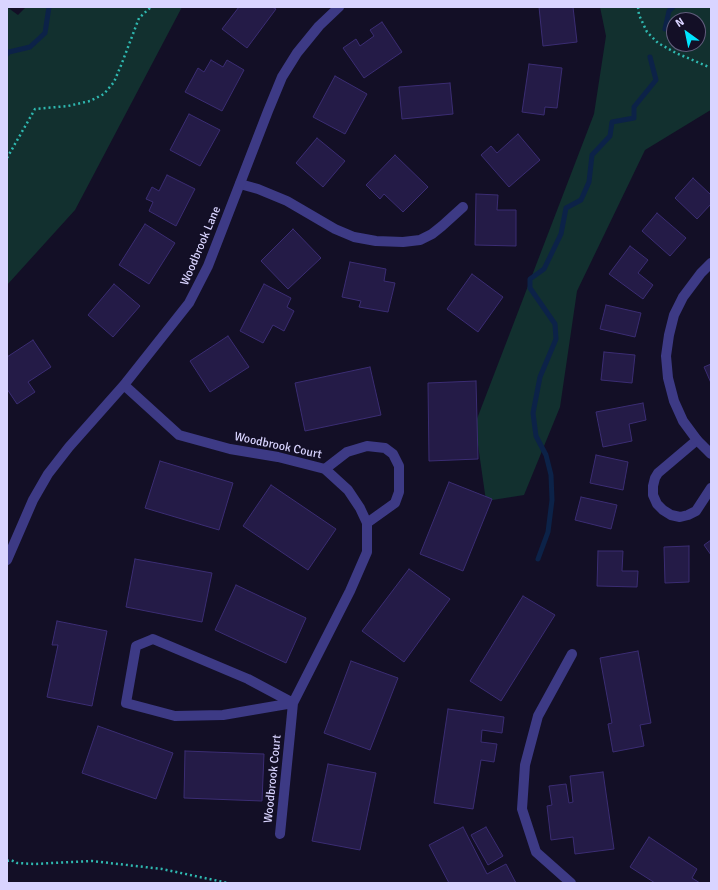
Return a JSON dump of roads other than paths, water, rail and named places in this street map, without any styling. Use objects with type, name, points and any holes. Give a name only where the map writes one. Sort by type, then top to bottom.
[{"type":"street","name":"Woodbrook Lane","points":[[7,560],[33,500],[48,474],[68,447],[124,385],[189,303],[208,266],[282,77],[297,53],[319,26],[339,7]]},
{"type":"street","points":[[240,184],[258,189],[287,201],[335,229],[354,237],[376,241],[403,242],[420,240],[432,234],[463,207]]},
{"type":"street","points":[[711,262],[683,297],[674,315],[666,356],[668,378],[674,401],[683,421],[697,440],[711,454]]},
{"type":"street","name":"Woodbrook Court","points":[[124,385],[179,435],[230,449],[278,457],[325,469],[348,490],[360,508],[367,523],[367,552],[350,591],[293,703],[280,834]]},
{"type":"street","points":[[697,440],[658,473],[653,486],[653,495],[657,504],[663,510],[671,515],[680,516],[688,515],[696,511],[711,488]]},
{"type":"street","points":[[325,469],[347,452],[367,446],[385,448],[393,454],[398,466],[399,492],[395,504],[367,523]]},
{"type":"street","points":[[153,639],[248,679],[293,703],[224,715],[174,716],[126,703],[136,646],[153,639]]},
{"type":"street","points":[[571,883],[536,852],[522,809],[525,765],[538,716],[572,654]]},
{"type":"waterway","points":[[7,54],[9,52],[30,47],[45,33],[49,7]]},
{"type":"waterway","points":[[665,29],[669,11],[673,7]]},
{"type":"waterway","points":[[538,559],[548,532],[552,500],[551,475],[546,455],[536,436],[533,413],[540,377],[556,339],[555,324],[530,288],[530,279],[544,269],[561,234],[566,208],[581,200],[589,182],[592,155],[610,136],[612,122],[634,118],[634,107],[656,80],[650,57]]}]
